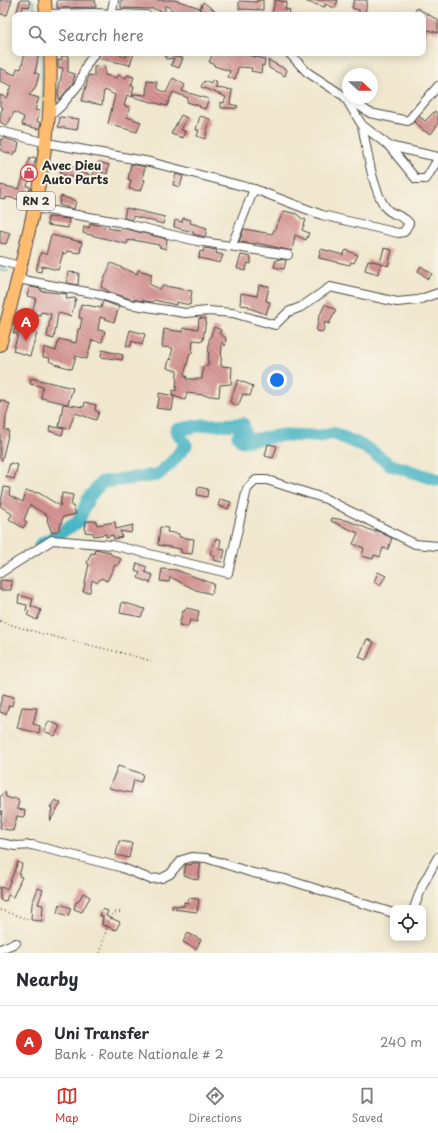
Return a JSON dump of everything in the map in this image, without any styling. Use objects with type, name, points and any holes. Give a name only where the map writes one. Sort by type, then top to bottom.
[{"type":"main road","points":[[44,0],[45,12]]},
{"type":"main road","name":"RN 2","points":[[0,345],[35,208],[47,142],[52,92],[50,56]]},
{"type":"street","points":[[112,12],[114,0]]},
{"type":"street","points":[[49,117],[61,106],[79,84],[87,64],[93,56]]},
{"type":"street","points":[[292,56],[307,72],[342,94]]},
{"type":"street","points":[[357,104],[370,113],[408,122],[438,86]]},
{"type":"street","points":[[0,131],[47,142],[150,162],[254,189],[322,214],[398,233],[404,232],[408,223],[405,218],[387,209],[378,194],[362,125],[350,104]]},
{"type":"street","points":[[362,125],[389,146],[416,179],[426,179],[438,158],[389,146]]},
{"type":"street","points":[[232,245],[254,189]]},
{"type":"street","points":[[35,208],[120,222],[197,241],[232,245],[288,255]]},
{"type":"street","points":[[0,261],[20,266]]},
{"type":"street","points":[[18,279],[98,294],[129,304],[184,313],[208,311],[233,313],[275,325],[288,312],[301,307],[330,287],[397,302],[418,300],[438,292]]},
{"type":"street","points":[[0,573],[52,540],[112,545],[228,573],[247,489],[256,480],[267,480],[326,499],[415,544],[438,546]]},
{"type":"street","points":[[0,843],[16,846],[32,846],[120,867],[150,879],[162,878],[170,874],[182,860],[192,857],[206,858],[253,873],[285,879],[390,911]]},
{"type":"street","points":[[415,905],[423,884],[438,857]]},
{"type":"street","points":[[0,949],[16,943]]},
{"type":"path","points":[[0,621],[48,636],[91,644],[152,661]]},
{"type":"path","points":[[0,910],[30,920]]},
{"type":"path","points":[[100,953],[106,936],[110,917],[114,913],[124,912]]},
{"type":"building","points":[[0,0],[12,0],[7,15],[0,14]]},
{"type":"building","points":[[20,0],[29,0],[30,7],[23,6],[22,12],[17,12]]},
{"type":"building","points":[[57,0],[95,0],[96,7],[57,8]]},
{"type":"building","points":[[121,0],[175,0],[200,8],[198,12],[176,12],[165,5],[165,12],[154,9],[121,8]]},
{"type":"building","points":[[257,0],[263,0],[263,10],[239,9],[239,1],[257,2]]},
{"type":"building","points":[[275,0],[287,2],[285,9],[290,10],[290,12],[273,12]]},
{"type":"building","points":[[307,0],[338,0],[335,8],[325,4],[325,7],[307,2]]},
{"type":"building","points":[[354,0],[367,0],[365,12],[359,12],[359,10],[352,8]]},
{"type":"building","points":[[203,2],[215,11],[204,12],[200,9]]},
{"type":"building","points":[[417,8],[424,12],[415,12]]},
{"type":"building","points":[[426,13],[438,20],[438,33],[428,30],[426,34]]},
{"type":"building","points":[[24,56],[38,56],[35,73],[39,74],[36,86],[29,95],[39,98],[35,110],[40,111],[37,121],[41,123],[39,129],[22,125],[24,117],[14,112],[7,126],[0,122],[0,115],[3,107],[0,106],[0,95],[7,98],[12,86],[0,81],[0,68],[15,75],[17,68],[21,69]]},
{"type":"building","points":[[62,56],[68,56],[68,72],[75,74],[73,83],[59,100],[58,92],[63,68],[58,67],[58,60],[61,60]]},
{"type":"building","points":[[99,56],[133,56],[130,65],[98,58]]},
{"type":"building","points":[[166,56],[183,58],[179,68],[171,65],[174,58],[166,59]]},
{"type":"building","points":[[212,56],[252,56],[265,59],[264,66],[262,65],[261,73],[251,71],[252,68],[240,67],[238,68],[235,79],[228,77],[230,71],[214,66],[215,65],[209,62]]},
{"type":"building","points":[[268,60],[287,70],[285,76],[269,68]]},
{"type":"building","points":[[105,66],[105,75],[117,78],[118,75],[126,78],[127,75],[134,77],[131,86],[134,86],[132,97],[127,95],[124,106],[130,107],[127,117],[141,122],[137,132],[108,124],[115,95],[104,90],[102,105],[82,101],[89,75],[94,76],[94,67]]},
{"type":"building","points":[[173,78],[185,85],[182,91],[209,99],[205,109],[187,102],[188,98],[173,92],[167,106],[133,97],[134,94],[146,95],[147,81],[157,82],[157,89],[166,93]]},
{"type":"building","points":[[212,80],[217,83],[215,88],[232,90],[230,104],[238,106],[237,108],[221,108],[221,102],[224,103],[226,97],[201,87],[204,81],[211,84]]},
{"type":"building","points":[[435,111],[438,115],[438,124],[431,134],[424,131],[414,122],[419,116],[425,121]]},
{"type":"building","points":[[181,115],[187,118],[181,130],[185,131],[183,138],[171,134]]},
{"type":"building","points":[[200,116],[210,119],[205,139],[197,136],[199,130],[196,130]]},
{"type":"building","points":[[60,117],[79,119],[77,130],[58,127]]},
{"type":"building","points":[[4,138],[19,143],[17,152],[14,152],[13,155],[0,150],[0,139],[3,140]]},
{"type":"building","points":[[30,158],[36,158],[27,186],[30,187],[28,201],[6,197],[6,200],[0,198],[0,185],[19,189]]},
{"type":"building","points":[[98,162],[109,165],[107,174],[102,172],[100,180],[92,177]]},
{"type":"building","points":[[63,164],[76,168],[75,172],[89,174],[87,183],[76,181],[76,178],[60,174]]},
{"type":"building","points":[[131,164],[145,167],[142,179],[145,180],[141,191],[129,189],[131,180],[128,179]]},
{"type":"building","points":[[176,174],[183,176],[180,187],[173,185]]},
{"type":"building","points":[[61,196],[76,201],[74,209],[59,205]]},
{"type":"building","points":[[126,208],[165,217],[163,224],[133,216],[132,220],[124,218]]},
{"type":"building","points":[[284,211],[297,214],[306,220],[302,230],[309,233],[306,240],[295,235],[292,251],[256,243],[239,242],[244,229],[272,234]]},
{"type":"building","points":[[48,217],[69,219],[68,228],[47,225]]},
{"type":"building","points":[[183,218],[191,220],[190,223],[207,228],[205,237],[174,227],[175,220],[182,222]]},
{"type":"building","points":[[90,223],[112,229],[121,230],[122,228],[167,239],[166,249],[159,247],[159,245],[133,240],[128,240],[127,244],[83,233],[84,226],[89,228]]},
{"type":"building","points":[[0,230],[10,233],[6,244],[0,243]]},
{"type":"building","points":[[51,235],[82,242],[80,253],[67,251],[66,254],[63,253],[58,270],[42,266],[41,272],[36,271],[41,252],[46,255]]},
{"type":"building","points":[[204,248],[217,250],[216,253],[223,255],[220,263],[199,258],[200,251],[203,252]]},
{"type":"building","points":[[384,248],[392,250],[388,266],[380,263]]},
{"type":"building","points":[[321,249],[343,255],[346,250],[358,255],[354,263],[351,262],[350,265],[319,258]]},
{"type":"building","points":[[241,255],[251,257],[251,264],[248,263],[245,271],[237,268]]},
{"type":"building","points":[[276,260],[286,260],[284,269],[274,267]]},
{"type":"building","points":[[368,260],[381,263],[378,274],[365,270]]},
{"type":"building","points":[[111,263],[137,274],[138,270],[152,274],[149,284],[160,289],[162,286],[165,286],[192,291],[190,305],[176,302],[176,305],[154,300],[153,302],[130,299],[107,291],[101,287]]},
{"type":"building","points":[[421,266],[432,274],[428,279],[418,271]]},
{"type":"building","points":[[68,272],[79,273],[78,285],[67,283]]},
{"type":"building","points":[[259,285],[269,286],[266,301],[270,302],[266,314],[249,308],[249,306],[240,305],[241,293],[257,296]]},
{"type":"building","points":[[30,287],[41,289],[41,291],[67,294],[66,299],[76,298],[71,316],[58,313],[54,339],[47,337],[51,314],[41,312],[40,315],[32,313],[36,298],[27,296]]},
{"type":"building","points":[[103,301],[119,307],[114,322],[100,317],[98,330],[105,331],[102,342],[92,340],[87,359],[76,356],[72,369],[55,364],[49,361],[50,358],[43,357],[44,347],[56,351],[59,339],[76,343],[78,329],[80,329],[82,318],[79,318],[81,304],[101,308]]},
{"type":"building","points":[[325,304],[336,310],[329,324],[325,322],[323,332],[316,331],[319,317]]},
{"type":"building","points":[[21,315],[32,321],[28,331],[37,333],[30,356],[13,351],[18,334],[13,333]]},
{"type":"building","points":[[199,318],[206,319],[203,341],[193,340],[192,353],[190,353],[184,376],[187,376],[186,379],[202,379],[203,366],[208,366],[209,340],[214,327],[221,330],[219,333],[226,338],[225,346],[222,342],[221,366],[232,367],[231,384],[220,385],[219,397],[187,393],[185,400],[172,395],[173,390],[176,391],[177,371],[167,368],[169,360],[172,359],[170,359],[173,348],[162,347],[164,329],[183,332],[183,328],[198,329]]},
{"type":"building","points":[[130,330],[145,334],[142,345],[132,341],[131,346],[126,346]]},
{"type":"building","points":[[102,350],[123,355],[122,360],[101,357]]},
{"type":"building","points":[[31,378],[73,388],[68,404],[41,398],[43,387],[30,384]]},
{"type":"building","points":[[238,380],[253,386],[250,396],[243,394],[238,406],[230,402]]},
{"type":"building","points":[[159,393],[174,396],[172,410],[156,408],[159,400]]},
{"type":"building","points":[[0,400],[10,404],[6,416],[5,430],[9,431],[2,460],[0,459]]},
{"type":"building","points":[[85,402],[96,405],[95,410],[99,412],[96,420],[75,413],[69,429],[59,427],[63,404],[84,407]]},
{"type":"building","points":[[50,426],[64,429],[62,435],[49,431]]},
{"type":"building","points":[[268,444],[277,446],[273,458],[265,456]]},
{"type":"building","points":[[10,463],[18,465],[14,479],[6,477]]},
{"type":"building","points":[[4,487],[10,488],[9,495],[23,502],[26,491],[39,493],[60,506],[62,493],[73,495],[71,506],[73,506],[76,514],[63,517],[59,530],[52,533],[47,520],[48,516],[30,505],[24,520],[27,522],[23,528],[9,519],[12,514],[0,506]]},
{"type":"building","points":[[198,487],[208,489],[207,497],[197,495]]},
{"type":"building","points":[[220,499],[231,502],[228,509],[218,506]]},
{"type":"building","points":[[332,518],[349,521],[392,538],[388,549],[383,548],[380,557],[374,555],[373,559],[362,556],[364,548],[353,544],[358,533],[331,521]]},
{"type":"building","points":[[86,521],[96,521],[97,525],[115,522],[116,529],[133,525],[131,533],[120,531],[122,537],[114,539],[113,535],[106,537],[106,534],[94,536],[93,533],[85,532]]},
{"type":"building","points":[[160,527],[168,528],[167,532],[179,534],[179,537],[194,539],[192,554],[181,553],[181,549],[158,545]]},
{"type":"building","points":[[216,538],[221,540],[219,549],[225,550],[222,562],[213,560],[215,556],[210,554]]},
{"type":"building","points":[[95,549],[110,552],[110,554],[121,559],[117,566],[115,565],[107,581],[101,578],[97,583],[92,580],[90,592],[83,592],[89,564],[87,563],[91,553],[94,554]]},
{"type":"building","points":[[137,563],[147,567],[145,572],[153,575],[150,583],[138,578],[140,572],[135,571]]},
{"type":"building","points":[[162,569],[176,570],[214,584],[212,594],[196,590],[170,577],[169,582],[160,581]]},
{"type":"building","points":[[378,572],[386,576],[380,585],[374,582]]},
{"type":"building","points":[[0,580],[12,581],[11,590],[0,590]]},
{"type":"building","points":[[19,595],[33,599],[31,606],[41,610],[37,620],[27,615],[29,612],[26,611],[27,605],[18,603]]},
{"type":"building","points":[[122,602],[145,609],[141,617],[120,613]]},
{"type":"building","points":[[186,608],[199,611],[197,622],[190,620],[188,627],[179,625],[183,611],[185,611]]},
{"type":"building","points":[[367,639],[374,642],[366,660],[359,657]]},
{"type":"building","points":[[3,694],[14,697],[12,706],[9,705],[6,714],[0,712],[0,704]]},
{"type":"building","points":[[22,707],[37,708],[33,724],[40,726],[39,733],[17,728]]},
{"type":"building","points":[[49,721],[60,726],[55,736],[44,731]]},
{"type":"building","points":[[118,766],[143,774],[141,782],[134,780],[131,793],[109,788]]},
{"type":"building","points":[[5,791],[6,797],[18,799],[19,802],[17,809],[25,810],[24,817],[17,816],[13,831],[0,828],[2,811],[0,811],[0,797]]},
{"type":"building","points":[[55,800],[61,803],[50,821],[52,808],[50,807]]},
{"type":"building","points":[[119,841],[132,843],[129,858],[116,855]]},
{"type":"building","points":[[18,862],[22,864],[19,876],[22,877],[13,897],[8,895],[6,901],[0,900],[0,887],[7,889]]},
{"type":"building","points":[[192,863],[201,863],[198,880],[184,875],[186,864],[191,865]]},
{"type":"building","points":[[38,888],[43,890],[38,904],[43,905],[42,921],[31,920],[32,904]]},
{"type":"building","points":[[83,893],[90,897],[82,912],[74,909],[76,902],[78,902]]},
{"type":"building","points":[[189,898],[199,899],[197,912],[172,909],[172,906],[184,906],[184,902],[188,903]]},
{"type":"building","points":[[60,904],[71,908],[68,916],[57,912]]},
{"type":"building","points":[[102,909],[108,911],[106,916],[120,922],[116,930],[102,925],[103,916],[100,916]]},
{"type":"building","points":[[188,933],[201,940],[196,949],[183,942]]},
{"type":"waterway","points":[[32,0],[35,12]]},
{"type":"waterway","points":[[41,56],[43,110]]},
{"type":"waterway","points":[[0,269],[8,271]]},
{"type":"waterway","points":[[40,545],[78,522],[89,497],[102,482],[157,475],[171,463],[186,445],[176,430],[203,425],[243,424],[245,432],[238,436],[242,441],[283,435],[321,436],[333,433],[365,447],[391,465],[438,480]]},
{"type":"place","name":"Avec Dieu Auto Parts","points":[[29,173]]},
{"type":"place","name":"Uni Transfer","points":[[26,341]]}]
